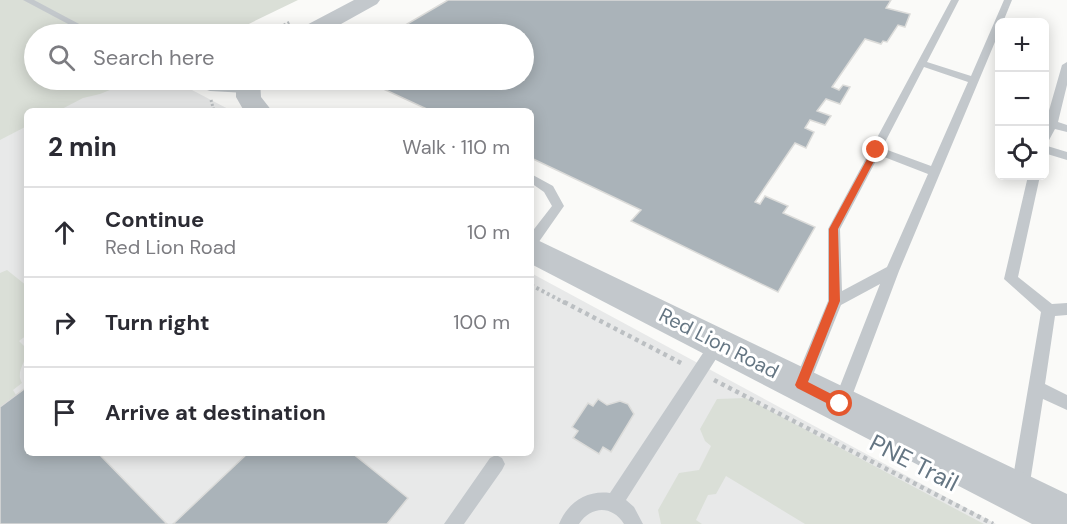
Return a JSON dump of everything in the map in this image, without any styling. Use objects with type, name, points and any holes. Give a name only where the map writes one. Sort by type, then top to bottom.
[{"type":"street","points":[[326,24],[370,0]]},
{"type":"street","name":"Red Lion Road","points":[[534,251],[709,358],[801,385],[1067,518]]},
{"type":"lane","points":[[27,0],[74,24]]},
{"type":"lane","points":[[801,385],[835,301],[834,229],[955,0]]},
{"type":"lane","points":[[840,404],[891,271],[1008,0]]},
{"type":"lane","points":[[922,63],[973,80]]},
{"type":"lane","points":[[1049,130],[1067,65]]},
{"type":"lane","points":[[226,90],[251,93]]},
{"type":"lane","points":[[1052,124],[1067,129]]},
{"type":"lane","points":[[876,150],[934,172]]},
{"type":"lane","points":[[1049,151],[1067,156]]},
{"type":"lane","points":[[534,180],[555,194],[558,206],[534,239]]},
{"type":"lane","points":[[1033,180],[1011,279],[1049,310],[1067,309]]},
{"type":"lane","points":[[835,301],[891,271]]},
{"type":"lane","points":[[1019,494],[1049,310]]},
{"type":"lane","points":[[614,503],[709,358]]},
{"type":"lane","points":[[1036,388],[1067,403]]},
{"type":"lane","points":[[453,524],[496,464]]},
{"type":"lane","points":[[568,524],[581,506],[591,501],[602,500],[614,503],[624,510],[634,524]]},
{"type":"path","name":"PNE Trail","points":[[534,286],[709,358],[993,524]]},
{"type":"shaded area","points":[[0,0],[24,24],[24,90],[192,90],[226,108],[24,108],[24,456],[534,456],[534,275],[996,524],[0,524]]},
{"type":"shaded area","points":[[0,0],[298,0],[249,24],[24,24],[24,90],[110,90],[83,98],[64,108],[24,108],[24,128],[0,140]]},
{"type":"shaded area","points":[[7,270],[24,284],[24,337],[19,341],[24,346],[24,360],[20,374],[22,383],[13,390],[16,395],[0,407],[0,273]]},
{"type":"shaded area","points":[[746,398],[984,524],[805,524],[726,476],[716,494],[708,495],[696,520],[702,524],[661,524],[658,510],[679,473],[699,470],[711,446],[705,441],[700,429],[717,399]]},
{"type":"building","points":[[448,0],[891,0],[886,8],[910,14],[905,27],[898,25],[887,42],[883,41],[881,44],[865,39],[832,87],[839,90],[843,85],[850,87],[840,104],[826,99],[817,111],[831,116],[825,125],[810,120],[805,128],[814,132],[806,148],[795,143],[755,202],[760,204],[765,196],[788,206],[783,213],[815,227],[778,292],[631,221],[641,210],[534,159],[534,108],[425,108],[386,90],[534,90],[534,24],[407,24]]},
{"type":"building","points":[[24,389],[24,456],[101,456],[167,524],[0,524],[0,407]]},
{"type":"building","points":[[598,399],[607,405],[620,401],[628,404],[634,414],[611,452],[603,447],[599,454],[573,438],[578,431],[572,427],[588,403],[593,406]]},
{"type":"building","points":[[245,456],[356,456],[408,498],[387,524],[173,524]]},
{"type":"route","points":[[840,404],[801,385],[835,301],[834,229],[876,150]]}]
